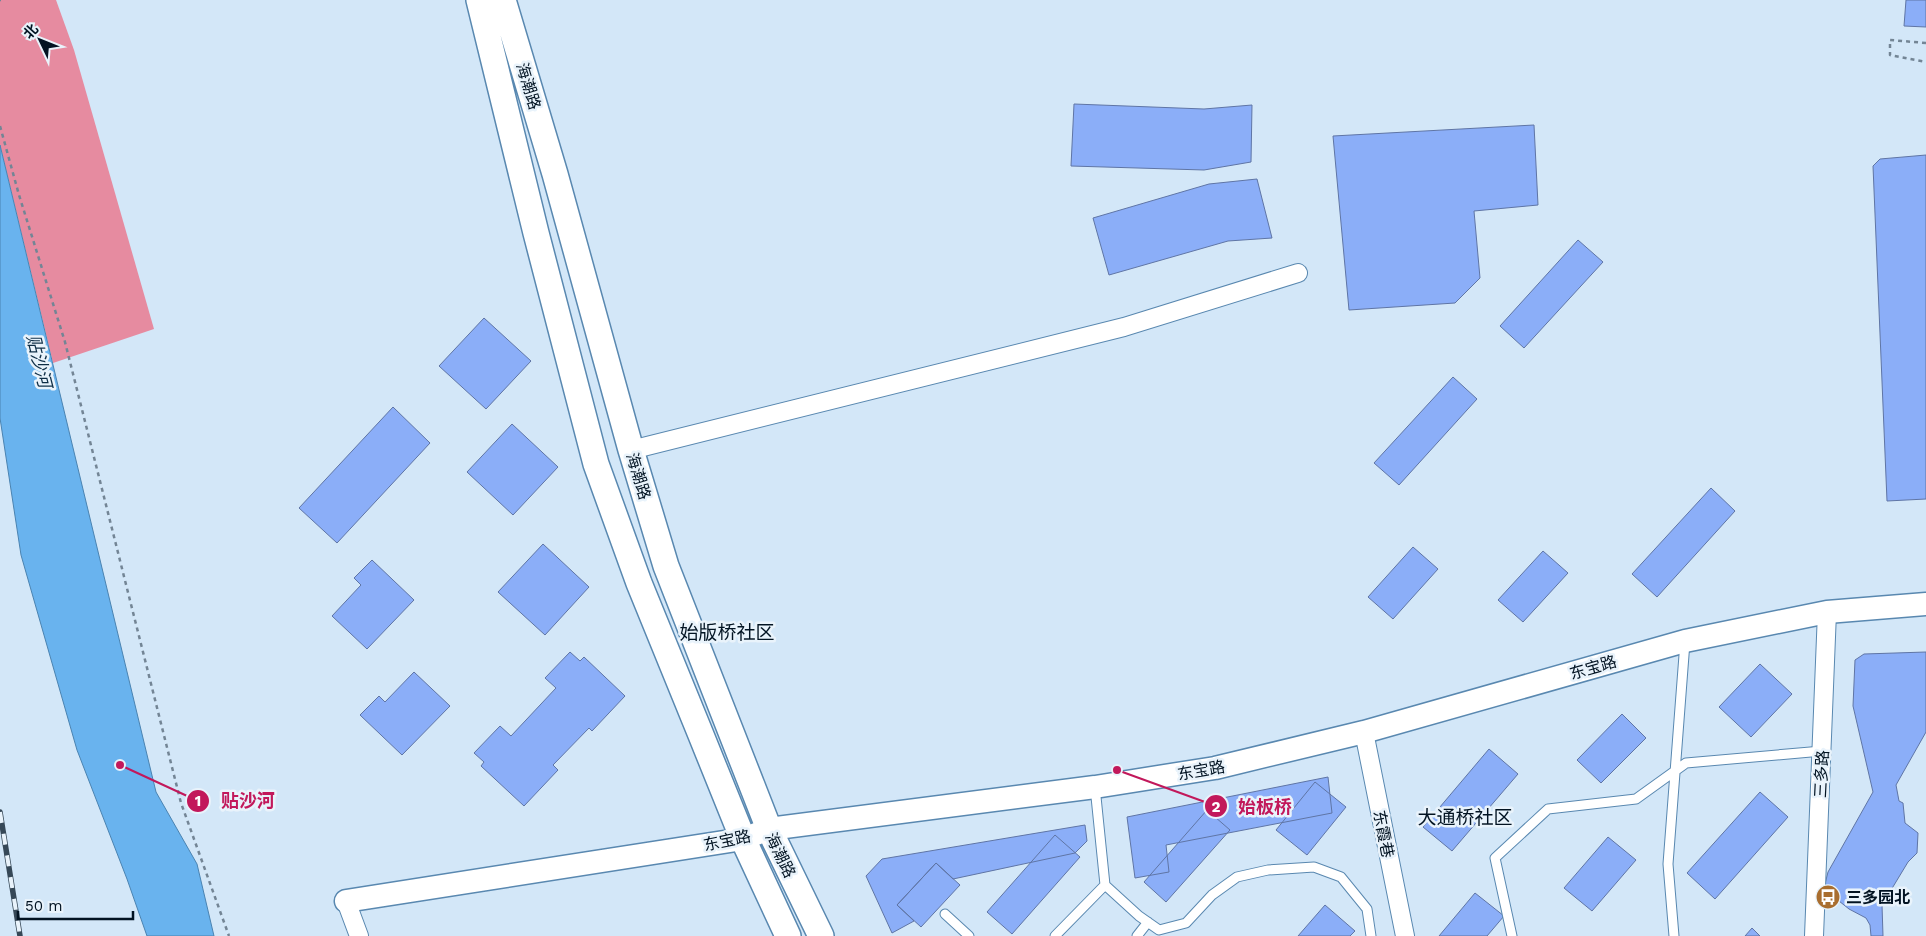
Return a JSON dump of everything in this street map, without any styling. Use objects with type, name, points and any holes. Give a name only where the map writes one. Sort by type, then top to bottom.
[{"type":"main road","name":"海潮路","points":[[479,0],[536,233],[596,464],[639,583],[743,839],[788,936]]},
{"type":"main road","name":"海潮路","points":[[503,0],[557,183],[631,450],[666,566],[769,829],[821,936]]},
{"type":"street","points":[[631,450],[1124,327],[1298,272]]},
{"type":"street","name":"东宝路","points":[[346,901],[743,839],[769,829],[1095,787],[1215,768],[1364,732],[1685,641],[1827,612],[1926,604]]},
{"type":"street","name":"三多路","points":[[1814,936],[1827,612]]},
{"type":"street","name":"东霞巷","points":[[1364,732],[1405,936]]},
{"type":"street","points":[[346,901],[359,936]]},
{"type":"lane","points":[[1674,936],[1668,864],[1685,641]]},
{"type":"lane","points":[[1512,936],[1495,858],[1548,809],[1636,799],[1686,763],[1822,751]]},
{"type":"lane","points":[[1095,787],[1105,885],[1159,930],[1186,923],[1212,895],[1237,877],[1268,870],[1314,867],[1341,877],[1367,909],[1371,936]]},
{"type":"lane","points":[[1055,936],[1105,885]]},
{"type":"lane","points":[[945,914],[968,936]]},
{"type":"lane","points":[[1137,936],[1148,922]]},
{"type":"path","points":[[1926,43],[1890,40],[1890,55],[1926,62]]},
{"type":"path","points":[[0,126],[19,195],[65,342],[181,804],[229,936]]},
{"type":"shaded area","points":[[0,0],[56,0],[74,50],[154,329],[53,363],[0,145]]},
{"type":"water","points":[[0,145],[156,792],[197,864],[214,936],[147,936],[77,750],[21,555],[0,418]]},
{"type":"building","points":[[1906,0],[1926,0],[1926,27],[1904,26]]},
{"type":"building","points":[[1074,104],[1204,109],[1252,105],[1251,162],[1204,170],[1071,166]]},
{"type":"building","points":[[1534,125],[1538,205],[1474,211],[1480,278],[1455,303],[1349,310],[1333,136]]},
{"type":"building","points":[[1926,155],[1926,499],[1887,501],[1873,166],[1880,159]]},
{"type":"building","points":[[1257,179],[1272,238],[1228,241],[1109,275],[1093,218],[1209,184]]},
{"type":"building","points":[[1578,240],[1603,262],[1524,348],[1500,326]]},
{"type":"building","points":[[484,318],[531,361],[486,409],[439,366]]},
{"type":"building","points":[[1453,377],[1477,399],[1399,485],[1374,463]]},
{"type":"building","points":[[393,407],[430,443],[337,543],[299,508]]},
{"type":"building","points":[[512,424],[558,467],[513,515],[467,472]]},
{"type":"building","points":[[1711,488],[1735,511],[1657,597],[1632,574]]},
{"type":"building","points":[[543,544],[589,587],[545,635],[498,592]]},
{"type":"building","points":[[1413,547],[1438,569],[1393,619],[1368,597]]},
{"type":"building","points":[[1543,551],[1568,573],[1523,622],[1498,600]]},
{"type":"building","points":[[372,560],[414,600],[367,649],[332,616],[361,585],[354,578]]},
{"type":"building","points":[[570,652],[580,661],[584,657],[625,696],[592,731],[589,728],[553,765],[558,770],[524,806],[481,766],[484,762],[474,753],[500,726],[511,736],[556,688],[545,678]]},
{"type":"building","points":[[1926,652],[1926,732],[1896,785],[1899,801],[1903,803],[1905,823],[1918,833],[1917,853],[1908,862],[1882,905],[1883,936],[1871,936],[1870,925],[1866,918],[1849,909],[1829,893],[1825,884],[1828,872],[1873,792],[1853,706],[1855,660],[1864,654]]},
{"type":"building","points":[[1760,664],[1792,694],[1751,737],[1719,707]]},
{"type":"building","points":[[414,672],[450,706],[402,755],[360,715],[379,696],[385,702]]},
{"type":"building","points":[[1622,714],[1646,738],[1601,783],[1577,760]]},
{"type":"building","points":[[1489,749],[1518,774],[1452,851],[1423,827]]},
{"type":"building","points":[[1328,777],[1332,813],[1166,845],[1169,872],[1135,878],[1127,817]]},
{"type":"building","points":[[1315,782],[1346,807],[1307,855],[1276,830]]},
{"type":"building","points":[[1760,792],[1788,817],[1715,899],[1687,873]]},
{"type":"building","points":[[1207,810],[1230,830],[1166,902],[1144,882]]},
{"type":"building","points":[[1085,825],[1087,841],[1075,853],[953,879],[936,863],[897,905],[914,921],[892,933],[866,876],[882,859]]},
{"type":"building","points":[[1055,835],[1080,857],[1012,934],[987,912]]},
{"type":"building","points":[[1608,837],[1636,860],[1592,911],[1564,888]]},
{"type":"building","points":[[936,863],[960,885],[921,927],[897,905]]},
{"type":"building","points":[[1475,893],[1504,916],[1487,936],[1439,936]]},
{"type":"building","points":[[1325,905],[1355,931],[1350,936],[1298,936]]},
{"type":"building","points":[[1752,928],[1760,936],[1745,936]]},
{"type":"railway","points":[[0,812],[20,936]]},
{"type":"place","name":"贴沙河","points":[[120,765]]},
{"type":"place","name":"始板桥","points":[[1117,770]]},
{"type":"place","name":"三多园北","points":[[1828,897]]},
{"type":"district","name":"始版桥社区","points":[[727,632]]},
{"type":"district","name":"大通桥社区","points":[[1465,817]]}]
